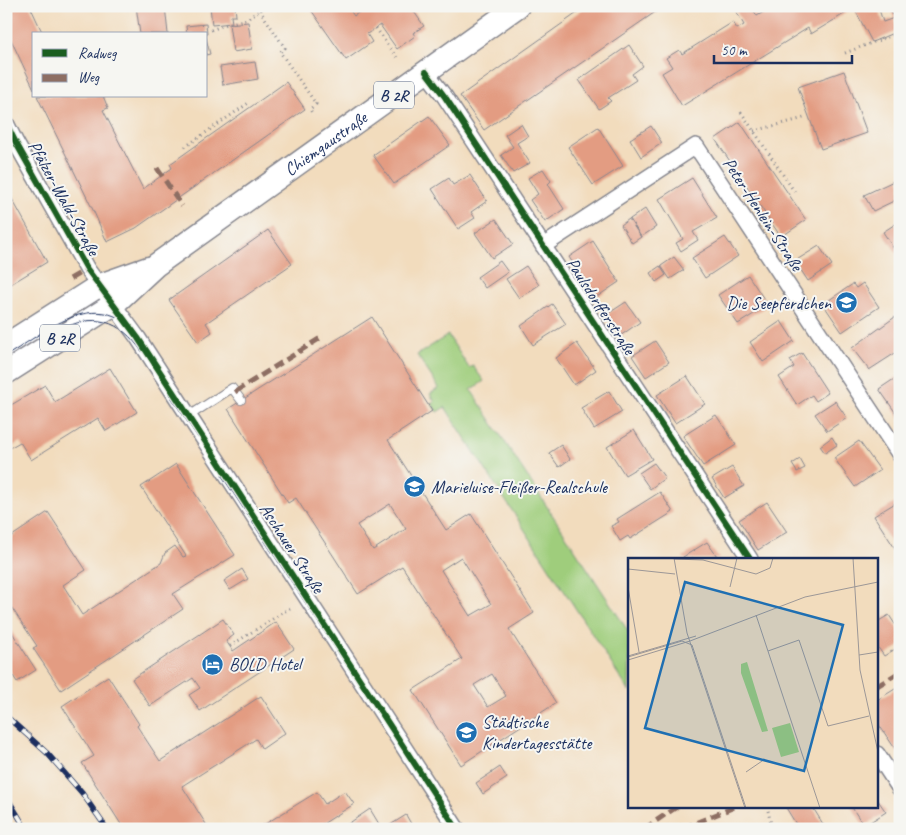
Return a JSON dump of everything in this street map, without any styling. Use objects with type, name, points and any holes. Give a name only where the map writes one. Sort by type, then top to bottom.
[{"type":"main road","name":"Chiemgaustraße","points":[[6,372],[114,304],[156,265],[518,6]]},
{"type":"main road","name":"Chiemgaustraße","points":[[6,345],[100,285],[156,265]]},
{"type":"street","name":"Paulsdorfferstraße","points":[[426,72],[445,97],[749,558]]},
{"type":"street","name":"Pfälzer-Wald-Straße","points":[[6,123],[87,269],[100,285]]},
{"type":"street","name":"Peter-Henlein-Straße","points":[[543,246],[696,146],[900,455]]},
{"type":"street","name":"Aschauer Straße","points":[[100,285],[189,416],[457,829]]},
{"type":"street","points":[[878,756],[900,789]]},
{"type":"lane","points":[[189,416],[232,388],[240,400]]},
{"type":"path","points":[[257,6],[285,48],[280,52],[316,104],[310,109],[313,115]]},
{"type":"path","points":[[211,30],[227,24],[240,22],[260,10]]},
{"type":"path","points":[[376,28],[397,58]]},
{"type":"path","points":[[845,53],[898,33]]},
{"type":"path","points":[[185,147],[250,102]]},
{"type":"path","points":[[741,112],[796,194]]},
{"type":"path","points":[[754,131],[804,118]]},
{"type":"path","points":[[230,646],[306,597]]},
{"type":"path","points":[[767,808],[772,829]]},
{"type":"green space","points":[[448,335],[469,368],[473,366],[484,381],[471,390],[628,631],[628,689],[445,407],[437,412],[432,404],[435,402],[430,394],[439,388],[417,355]]},
{"type":"building","points":[[6,6],[30,6],[42,32],[32,32],[32,85],[6,29]]},
{"type":"building","points":[[136,6],[165,6],[168,32],[140,32]]},
{"type":"building","points":[[210,6],[235,6],[236,16],[231,16],[232,23],[212,25]]},
{"type":"building","points":[[310,6],[347,6],[354,16],[367,6],[410,6],[424,26],[413,33],[415,36],[397,49],[380,25],[367,34],[372,42],[346,60]]},
{"type":"building","points":[[587,6],[664,6],[484,130],[460,96]]},
{"type":"building","points":[[733,6],[751,6],[757,16],[773,6],[869,6],[869,8],[878,6],[883,22],[894,18],[898,31],[872,42],[854,8],[811,34],[808,28],[682,106],[662,73],[672,67],[666,58],[679,50],[682,54],[733,22],[737,29],[744,25]]},
{"type":"building","points":[[889,6],[900,6],[900,16],[894,18]]},
{"type":"building","points":[[248,22],[252,49],[233,52],[229,24]]},
{"type":"building","points":[[206,24],[207,32],[187,32],[186,26]]},
{"type":"building","points":[[629,45],[643,66],[632,74],[636,80],[608,98],[611,101],[599,109],[579,80]]},
{"type":"building","points":[[255,62],[258,79],[223,85],[220,67]]},
{"type":"building","points":[[844,71],[867,133],[821,149],[798,87]]},
{"type":"building","points":[[286,82],[305,109],[136,228],[107,242],[38,98],[104,98],[108,108],[103,110],[143,189],[172,168],[170,164]]},
{"type":"building","points":[[429,116],[450,145],[394,184],[373,155]]},
{"type":"building","points":[[740,122],[806,220],[781,237],[715,139]]},
{"type":"building","points":[[521,124],[528,136],[517,143],[530,163],[513,173],[501,155],[513,147],[505,135]]},
{"type":"building","points":[[651,126],[662,143],[641,157],[630,139]]},
{"type":"building","points":[[598,127],[623,166],[593,185],[568,147]]},
{"type":"building","points":[[543,169],[551,181],[548,184],[564,209],[545,222],[530,200],[538,194],[528,178]]},
{"type":"building","points":[[470,175],[487,201],[471,212],[475,218],[458,229],[432,189],[449,178],[453,185]]},
{"type":"building","points":[[692,178],[717,218],[693,232],[698,240],[681,251],[676,243],[683,239],[659,199]]},
{"type":"building","points":[[900,178],[900,198],[873,211],[864,195]]},
{"type":"building","points":[[6,188],[47,262],[6,287]]},
{"type":"building","points":[[645,209],[656,227],[641,237],[630,219]]},
{"type":"building","points":[[496,219],[513,244],[492,258],[475,233]]},
{"type":"building","points":[[629,219],[641,237],[632,243],[621,225]]},
{"type":"building","points":[[900,221],[900,258],[883,232]]},
{"type":"building","points":[[268,230],[292,264],[206,323],[212,332],[198,342],[169,300]]},
{"type":"building","points":[[725,237],[738,256],[705,278],[692,258]]},
{"type":"building","points":[[593,241],[619,282],[595,298],[569,257]]},
{"type":"building","points":[[819,246],[832,265],[808,281],[795,261]]},
{"type":"building","points":[[674,257],[684,270],[670,279],[661,266]]},
{"type":"building","points":[[500,261],[508,272],[485,288],[477,277]]},
{"type":"building","points":[[526,266],[539,285],[519,298],[506,279]]},
{"type":"building","points":[[660,266],[666,275],[656,282],[650,273]]},
{"type":"building","points":[[748,275],[768,305],[738,324],[718,295]]},
{"type":"building","points":[[863,283],[879,307],[842,332],[823,304],[853,284],[856,288]]},
{"type":"building","points":[[626,302],[640,322],[620,336],[606,315]]},
{"type":"building","points":[[552,304],[566,324],[533,345],[521,326]]},
{"type":"building","points":[[372,317],[432,411],[388,440],[446,530],[471,514],[534,613],[509,629],[556,703],[461,765],[413,690],[462,659],[402,566],[358,594],[296,498],[288,503],[228,409]],"holes":[[[390,504],[406,529],[373,550],[357,525]],[[461,557],[491,604],[470,616],[441,570]],[[492,674],[506,696],[488,707],[474,685]]]},
{"type":"building","points":[[895,317],[900,324],[900,350],[869,370],[852,348]]},
{"type":"building","points":[[781,321],[794,341],[763,362],[750,342]]},
{"type":"building","points":[[655,341],[669,362],[646,377],[632,356]]},
{"type":"building","points":[[577,343],[596,370],[574,385],[556,358]]},
{"type":"building","points":[[802,353],[828,393],[816,401],[812,395],[797,405],[779,377],[794,367],[790,360]]},
{"type":"building","points":[[110,368],[137,412],[106,431],[98,418],[31,460],[20,442],[6,450],[6,408],[45,385],[55,402]]},
{"type":"building","points":[[900,375],[900,419],[879,389]]},
{"type":"building","points":[[687,376],[705,404],[675,423],[657,395]]},
{"type":"building","points":[[609,391],[622,412],[594,429],[581,408]]},
{"type":"building","points":[[835,401],[847,418],[827,431],[815,414]]},
{"type":"building","points":[[716,415],[736,445],[703,466],[683,436]]},
{"type":"building","points":[[634,430],[652,459],[625,475],[607,447]]},
{"type":"building","points":[[832,437],[837,445],[825,453],[820,446]]},
{"type":"building","points":[[859,441],[880,470],[855,487],[834,458]]},
{"type":"building","points":[[561,445],[570,459],[559,467],[549,453]]},
{"type":"building","points":[[800,459],[805,468],[797,472],[792,464]]},
{"type":"building","points":[[654,463],[665,478],[650,489],[639,473]]},
{"type":"building","points":[[176,464],[235,555],[173,594],[183,609],[61,690],[33,648],[37,646],[6,599],[6,540],[48,512],[86,570],[63,585],[82,615],[161,563],[165,553],[175,546],[183,557],[186,556],[141,487]]},
{"type":"building","points":[[732,467],[744,486],[724,498],[712,479]]},
{"type":"building","points":[[660,492],[673,512],[630,539],[628,536],[620,541],[611,526],[619,522],[617,519]]},
{"type":"building","points":[[767,502],[787,532],[758,550],[739,520]]},
{"type":"building","points":[[897,502],[900,506],[900,552],[898,553],[874,516]]},
{"type":"building","points":[[707,542],[718,558],[684,558]]},
{"type":"building","points":[[242,569],[248,579],[230,590],[224,581]]},
{"type":"building","points":[[889,615],[900,632],[900,646],[884,656],[878,647],[878,621]]},
{"type":"building","name":"BOLD Hotel","points":[[223,619],[234,635],[226,641],[233,651],[276,622],[294,649],[200,711],[189,695],[200,688],[193,678],[150,706],[132,679]]},
{"type":"building","points":[[6,623],[36,670],[17,682],[6,665]]},
{"type":"building","points":[[108,676],[160,761],[261,696],[285,733],[262,749],[256,739],[182,786],[209,829],[124,829],[82,763],[94,756],[62,706]]},
{"type":"building","points":[[900,686],[900,756],[878,723],[878,699]]},
{"type":"building","points":[[500,767],[507,778],[483,794],[476,783]]},
{"type":"building","points":[[345,791],[354,804],[315,829],[257,829],[317,792],[325,804]]},
{"type":"building","points":[[878,800],[886,812],[864,826],[852,808],[878,808]]},
{"type":"building","points":[[786,808],[813,808],[826,829],[799,829]]},
{"type":"building","points":[[370,809],[382,829],[347,829],[345,826]]},
{"type":"building","points":[[406,815],[414,829],[384,829]]},
{"type":"building","points":[[756,824],[759,829],[748,829]]},
{"type":"tram line","points":[[6,356],[57,324],[75,316],[92,312],[110,314],[127,323],[143,340],[461,829]]},
{"type":"tram line","points":[[59,331],[83,321],[95,320],[105,322],[125,332],[142,352]]},
{"type":"tram line","points":[[169,394],[198,438]]},
{"type":"tram line","points":[[222,476],[418,775]]},
{"type":"railway","points":[[6,716],[47,753],[82,793],[107,829]]},
{"type":"railway","points":[[6,796],[26,829]]},
{"type":"railway","points":[[6,822],[11,829]]},
{"type":"marked path","points":[[157,168],[182,206]]},
{"type":"marked path","points":[[70,279],[87,269]]},
{"type":"marked path","points":[[235,392],[322,337]]},
{"type":"marked path","points":[[878,685],[900,672]]},
{"type":"marked path","points":[[644,829],[675,808]]},
{"type":"marked path","points":[[683,828],[732,808]]},
{"type":"cycle path","points":[[426,72],[445,97],[749,558]]},
{"type":"cycle path","points":[[6,123],[87,269],[138,338],[457,829]]},
{"type":"place","name":"Die Seepferdchen","points":[[847,303]]},
{"type":"place","name":"Marieluise-Fleißer-Realschule","points":[[415,487]]},
{"type":"place","name":"BOLD Hotel","points":[[213,664]]},
{"type":"place","name":"Städtische Kindertagesstätte","points":[[466,732]]}]
